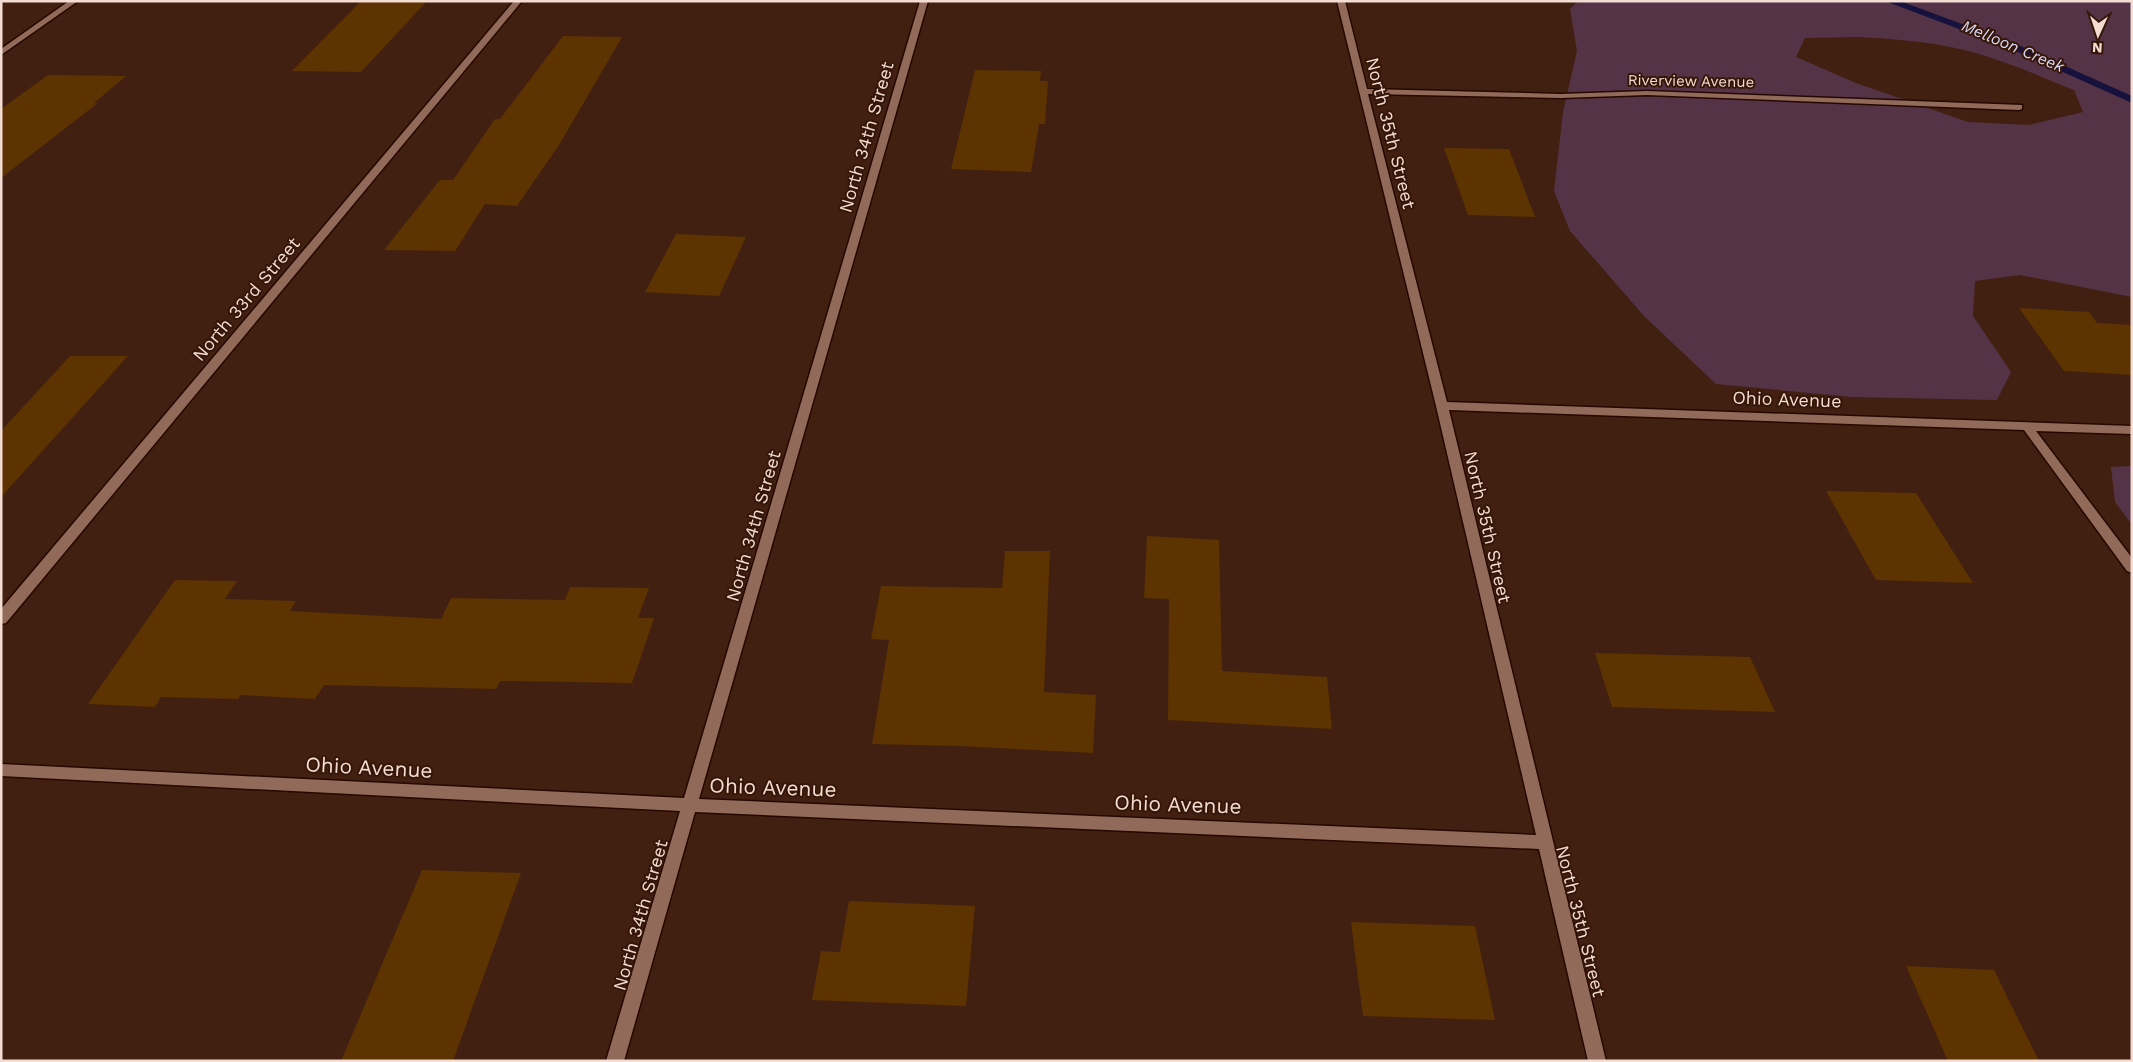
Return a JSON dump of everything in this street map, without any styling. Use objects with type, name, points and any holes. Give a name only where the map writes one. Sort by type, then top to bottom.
[{"type":"street","points":[[1,53],[74,1]]},
{"type":"street","name":"North 33rd Street","points":[[1,619],[518,1]]},
{"type":"street","name":"North 34th Street","points":[[615,1061],[924,1]]},
{"type":"street","name":"North 35th Street","points":[[1342,1],[1362,91],[1442,406],[1597,1061]]},
{"type":"street","name":"Riverview Avenue","points":[[1362,91],[1561,96],[1647,93],[2019,106]]},
{"type":"street","name":"Ohio Avenue","points":[[1442,406],[2132,430]]},
{"type":"street","points":[[2027,426],[2132,568]]},
{"type":"street","name":"Ohio Avenue","points":[[1,770],[690,805],[1544,842]]},
{"type":"shaded area","points":[[1578,1],[2132,1],[2132,297],[2020,275],[1975,281],[1973,316],[2011,372],[1997,400],[1852,397],[1716,384],[1644,316],[1570,231],[1554,191],[1563,112],[1577,51],[1570,9]],"holes":[[[1859,37],[1943,46],[1970,51],[2000,61],[2074,90],[2083,112],[2029,125],[1968,122],[1856,83],[1796,57],[1805,38]]]},
{"type":"shaded area","points":[[2132,466],[2132,525],[2115,502],[2111,467]]},
{"type":"building","points":[[361,1],[427,1],[361,72],[292,71]]},
{"type":"building","points":[[563,36],[622,37],[559,145],[517,206],[485,204],[455,251],[384,250],[440,180],[453,180],[495,119],[500,119]]},
{"type":"building","points":[[975,70],[1041,71],[1040,81],[1048,81],[1045,124],[1039,124],[1031,172],[951,169]]},
{"type":"building","points":[[48,75],[126,76],[94,103],[98,103],[1,178],[1,109]]},
{"type":"building","points":[[1444,148],[1509,149],[1535,217],[1468,215]]},
{"type":"building","points":[[676,234],[746,237],[719,296],[645,292]]},
{"type":"building","points":[[2019,308],[2089,312],[2097,323],[2132,325],[2132,375],[2064,371]]},
{"type":"building","points":[[70,356],[128,356],[1,497],[1,431]]},
{"type":"building","points":[[1826,491],[1916,493],[1973,583],[1876,580]]},
{"type":"building","points":[[1147,536],[1219,540],[1222,671],[1327,677],[1332,729],[1168,720],[1169,599],[1144,598]]},
{"type":"building","points":[[1005,551],[1050,551],[1044,692],[1096,695],[1093,753],[959,746],[872,744],[889,640],[871,639],[881,586],[1002,588]]},
{"type":"building","points":[[175,580],[237,581],[225,599],[296,601],[290,611],[441,619],[451,598],[565,600],[570,587],[649,588],[638,618],[654,618],[632,683],[500,681],[496,689],[324,685],[315,699],[240,695],[238,699],[161,697],[155,707],[88,704]]},
{"type":"building","points":[[1595,653],[1750,657],[1775,712],[1612,707]]},
{"type":"building","points":[[422,870],[521,873],[453,1061],[341,1061]]},
{"type":"building","points":[[849,901],[975,906],[966,1006],[812,1000],[821,951],[840,952]]},
{"type":"building","points":[[1351,922],[1475,926],[1495,1020],[1363,1016]]},
{"type":"building","points":[[1906,966],[1994,970],[2039,1061],[1948,1061]]},
{"type":"waterway","name":"Melloon Creek","points":[[1890,1],[1952,22],[2013,46],[2132,100]]}]
